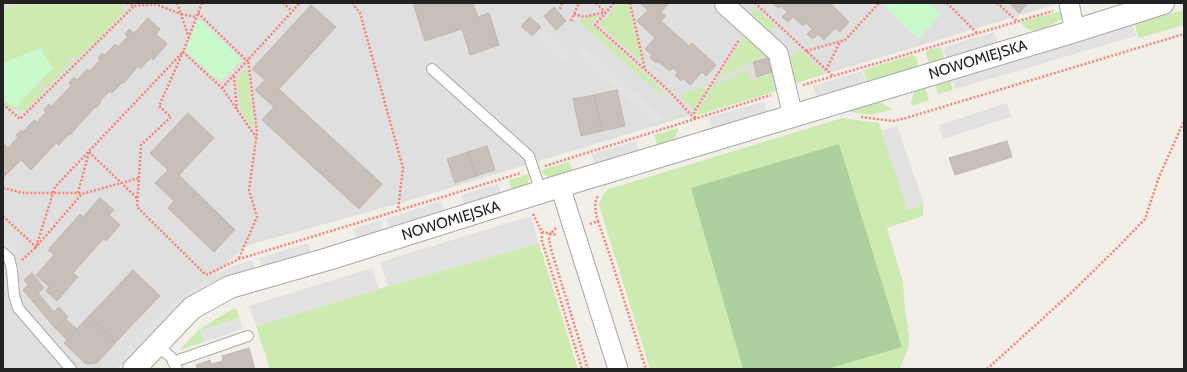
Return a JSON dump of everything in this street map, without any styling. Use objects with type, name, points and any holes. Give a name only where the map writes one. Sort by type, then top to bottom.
[{"type":"street","points":[[725,3],[725,5],[778,52],[793,116]]},
{"type":"street","points":[[1069,3],[1075,31]]},
{"type":"street","name":"NOWOMIEJSKA","points":[[134,369],[192,308],[230,288],[1163,3]]},
{"type":"street","points":[[550,189],[573,225],[618,369]]},
{"type":"lane","points":[[432,69],[529,156],[550,189]]},
{"type":"lane","points":[[3,253],[9,258],[12,270],[14,295],[18,308],[71,369]]},
{"type":"lane","points":[[156,345],[171,357],[175,365],[248,336]]},
{"type":"path","points":[[127,3],[134,6],[155,4],[181,14],[196,17]]},
{"type":"path","points":[[177,3],[189,35]]},
{"type":"path","points":[[283,3],[292,11]]},
{"type":"path","points":[[222,88],[300,3]]},
{"type":"path","points":[[352,3],[360,12],[403,168],[398,210]]},
{"type":"path","points":[[560,9],[562,3]]},
{"type":"path","points":[[571,21],[579,3]]},
{"type":"path","points":[[596,3],[605,12]]},
{"type":"path","points":[[614,3],[595,25],[668,90],[695,119],[694,112],[748,26]]},
{"type":"path","points":[[630,3],[645,69]]},
{"type":"path","points":[[755,3],[833,76]]},
{"type":"path","points":[[947,3],[977,33]]},
{"type":"path","points":[[997,3],[1017,21]]},
{"type":"path","points":[[806,51],[845,40],[877,4]]},
{"type":"path","points":[[3,104],[20,120],[134,6]]},
{"type":"path","points":[[574,14],[584,17],[605,12]]},
{"type":"path","points":[[198,13],[248,60],[257,132],[249,190],[257,217],[238,259]]},
{"type":"path","points":[[856,116],[893,121],[906,118],[1184,34]]},
{"type":"path","points":[[826,70],[840,42]]},
{"type":"path","points":[[36,247],[55,187],[183,52],[222,88],[256,137]]},
{"type":"path","points":[[234,75],[237,109]]},
{"type":"path","points":[[987,369],[1072,292],[1145,218],[1159,177],[1184,121]]},
{"type":"path","points":[[89,151],[138,198]]},
{"type":"path","points":[[36,247],[80,193],[89,151]]},
{"type":"path","points":[[3,188],[24,193],[80,193],[139,178]]},
{"type":"path","points":[[601,189],[595,202],[596,214],[646,369]]},
{"type":"path","points":[[573,225],[596,214]]},
{"type":"path","points":[[3,216],[36,247]]},
{"type":"path","points":[[588,369],[550,249],[549,239],[550,234],[556,227],[598,221]]},
{"type":"path","points":[[556,236],[542,232],[542,242],[582,369]]},
{"type":"shaded area","points":[[3,3],[1060,3],[400,203],[245,246],[117,369],[3,369]]},
{"type":"shaded area","points":[[1132,23],[1136,36],[955,89],[952,77]]},
{"type":"shaded area","points":[[543,29],[572,56],[564,63],[536,37]]},
{"type":"shaded area","points":[[994,32],[998,44],[947,60],[943,47]]},
{"type":"shaded area","points":[[583,46],[666,120],[655,123],[576,54]]},
{"type":"shaded area","points":[[862,71],[866,83],[817,98],[813,86]]},
{"type":"shaded area","points":[[764,102],[768,114],[713,131],[709,117]]},
{"type":"shaded area","points":[[1007,103],[1011,117],[943,139],[939,125]]},
{"type":"shaded area","points":[[897,126],[924,204],[908,210],[881,131]]},
{"type":"shaded area","points":[[636,141],[640,153],[595,167],[592,154]]},
{"type":"shaded area","points":[[498,184],[502,195],[465,207],[461,195]]},
{"type":"shaded area","points":[[441,201],[445,213],[390,230],[386,219]]},
{"type":"shaded area","points":[[531,216],[539,243],[388,286],[380,262]]},
{"type":"shaded area","points":[[380,220],[384,232],[357,241],[353,229]]},
{"type":"shaded area","points":[[3,232],[20,247],[9,258],[3,270]]},
{"type":"shaded area","points":[[308,243],[311,255],[263,270],[259,258]]},
{"type":"shaded area","points":[[252,260],[256,272],[133,360],[124,351],[165,309],[198,285],[230,267]]},
{"type":"shaded area","points":[[372,268],[379,289],[256,326],[249,306]]},
{"type":"shaded area","points":[[239,318],[243,329],[204,342],[200,331]]},
{"type":"green space","points":[[24,3],[123,3],[124,12],[76,59],[72,56],[68,59],[72,63],[46,88],[39,82],[53,68],[40,48],[3,63],[3,10]]},
{"type":"green space","points":[[619,3],[628,3],[642,62],[601,26],[601,23]]},
{"type":"green space","points":[[929,3],[941,14],[918,39],[882,4]]},
{"type":"green space","points":[[755,8],[775,26],[767,35],[747,16]]},
{"type":"green space","points":[[1065,10],[1065,17],[1040,31],[1030,30],[1024,27],[1021,22]]},
{"type":"green space","points":[[1184,10],[1184,25],[1139,38],[1134,23]]},
{"type":"green space","points":[[599,14],[591,24],[664,92],[661,95],[580,21]]},
{"type":"green space","points":[[200,20],[242,60],[221,80],[215,78],[188,53],[187,48],[196,23]]},
{"type":"green space","points":[[746,34],[769,56],[749,63],[748,65],[718,79]]},
{"type":"green space","points":[[941,47],[945,60],[929,64],[926,54],[927,50]]},
{"type":"green space","points":[[40,48],[53,68],[16,107],[11,106],[3,99],[3,63]]},
{"type":"green space","points":[[800,49],[824,73],[794,84],[786,60]]},
{"type":"green space","points":[[912,55],[916,57],[919,67],[867,83],[863,70]]},
{"type":"green space","points":[[247,68],[254,129],[241,112],[237,78]]},
{"type":"green space","points":[[747,70],[751,81],[772,74],[777,91],[698,115],[696,113],[714,85]]},
{"type":"green space","points":[[950,78],[953,90],[938,94],[935,83]]},
{"type":"green space","points":[[36,84],[42,89],[43,93],[25,111],[10,108],[3,101],[3,99],[11,106],[16,107]]},
{"type":"green space","points":[[709,85],[693,110],[682,100],[681,94]]},
{"type":"green space","points":[[925,86],[929,100],[912,106],[911,102],[915,90]]},
{"type":"green space","points":[[877,101],[883,103],[892,110],[870,115],[845,111]]},
{"type":"green space","points":[[842,118],[879,123],[908,210],[924,204],[923,216],[887,228],[903,282],[909,335],[909,345],[900,369],[650,369],[600,209],[599,203],[604,193],[609,189]]},
{"type":"green space","points":[[678,128],[676,137],[671,143],[660,147],[657,145],[654,135]]},
{"type":"green space","points":[[839,144],[902,347],[827,369],[743,369],[691,188]]},
{"type":"green space","points":[[569,162],[573,171],[555,179],[544,175],[541,170]]},
{"type":"green space","points":[[530,174],[526,187],[512,190],[509,180]]},
{"type":"green space","points":[[539,243],[578,369],[270,369],[256,326],[388,286]]},
{"type":"green space","points":[[234,308],[237,310],[239,318],[200,331],[204,342],[179,350],[200,329]]},
{"type":"building","points":[[413,3],[473,3],[478,17],[489,13],[499,45],[470,55],[462,29],[425,41]]},
{"type":"building","points":[[669,3],[661,12],[666,16],[661,21],[689,46],[692,43],[716,65],[706,76],[702,72],[690,85],[683,78],[681,81],[675,75],[678,73],[673,68],[670,71],[657,61],[656,63],[650,58],[652,55],[645,49],[655,38],[637,21],[648,10],[641,4]]},
{"type":"building","points":[[772,3],[830,3],[849,22],[840,32],[835,28],[824,40],[818,34],[813,39],[807,34],[812,29],[806,23],[803,26],[793,17],[788,22],[782,17],[787,12],[781,6],[778,8]]},
{"type":"building","points":[[1009,3],[1028,3],[1019,13]]},
{"type":"building","points":[[311,5],[336,27],[279,89],[382,184],[359,209],[262,120],[274,107],[255,90],[265,80],[252,69]]},
{"type":"building","points":[[554,7],[566,21],[556,30],[544,16]]},
{"type":"building","points":[[530,17],[541,27],[532,36],[521,26]]},
{"type":"building","points":[[148,18],[160,29],[156,34],[167,44],[153,60],[151,58],[140,69],[138,66],[124,83],[123,82],[112,93],[110,91],[70,135],[69,134],[59,145],[56,143],[31,170],[21,160],[3,178],[4,144],[8,148],[18,137],[16,135],[21,130],[23,132],[34,120],[37,122],[46,112],[44,110],[49,104],[51,107],[71,86],[69,83],[74,77],[77,80],[87,69],[90,71],[100,60],[98,58],[102,53],[105,55],[115,44],[118,47],[128,36],[125,34],[129,29],[134,33]]},
{"type":"building","points":[[768,58],[772,72],[757,77],[753,62]]},
{"type":"building","points":[[617,90],[625,126],[602,131],[594,95]]},
{"type":"building","points":[[594,95],[602,131],[581,136],[573,99]]},
{"type":"building","points":[[188,113],[214,138],[179,175],[235,230],[214,252],[168,208],[174,201],[155,183],[168,170],[150,153]]},
{"type":"building","points":[[1007,141],[1012,157],[955,175],[949,158]]},
{"type":"building","points":[[487,146],[495,170],[476,176],[468,152]]},
{"type":"building","points":[[468,152],[476,176],[455,183],[447,159]]},
{"type":"building","points":[[100,198],[114,210],[109,215],[120,225],[106,241],[104,238],[73,273],[78,277],[57,301],[46,291],[49,287],[36,275],[54,255],[48,250],[80,214],[83,217]]},
{"type":"building","points":[[133,270],[160,296],[116,342],[89,316]]},
{"type":"building","points":[[32,273],[44,288],[38,293],[54,312],[59,307],[68,317],[55,328],[23,290],[28,285],[24,280]]},
{"type":"building","points":[[89,316],[116,342],[97,363],[86,364],[64,343]]},
{"type":"building","points":[[65,319],[77,329],[67,340],[55,328]]},
{"type":"building","points":[[249,348],[255,369],[198,369],[196,365],[210,360],[211,364],[223,361],[222,356]]}]
